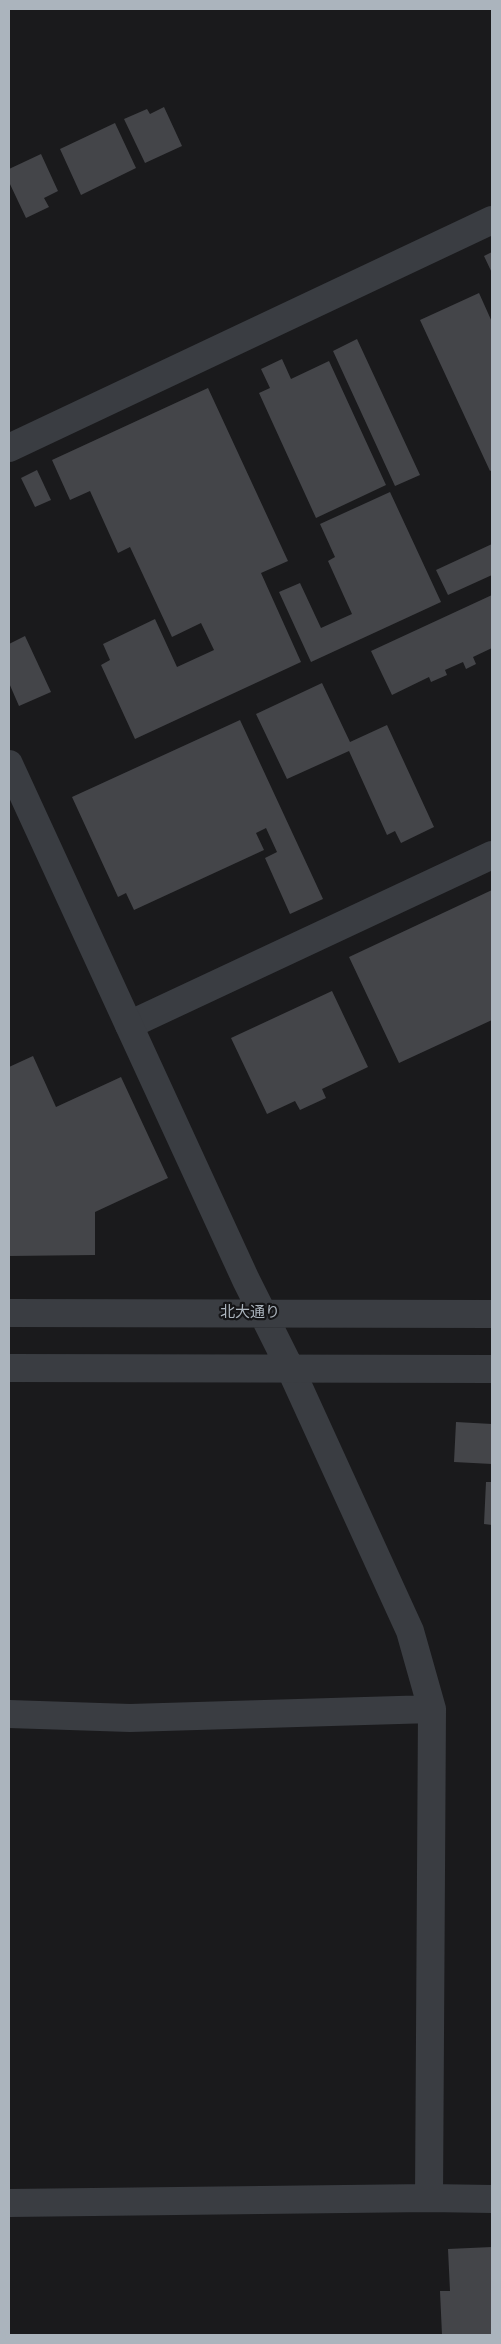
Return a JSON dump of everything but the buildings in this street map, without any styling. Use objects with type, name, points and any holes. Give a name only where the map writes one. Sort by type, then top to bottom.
[{"type":"street","points":[[9,448],[492,220]]},
{"type":"street","points":[[9,764],[246,1280],[290,1368],[410,1631],[432,1709],[429,2198]]},
{"type":"street","points":[[130,1025],[492,855]]},
{"type":"street","name":"北大通り","points":[[9,1313],[492,1314]]},
{"type":"street","points":[[9,1368],[492,1369]]},
{"type":"street","points":[[9,1714],[130,1718],[432,1709]]},
{"type":"street","points":[[9,2203],[429,2198],[492,2200]]}]
